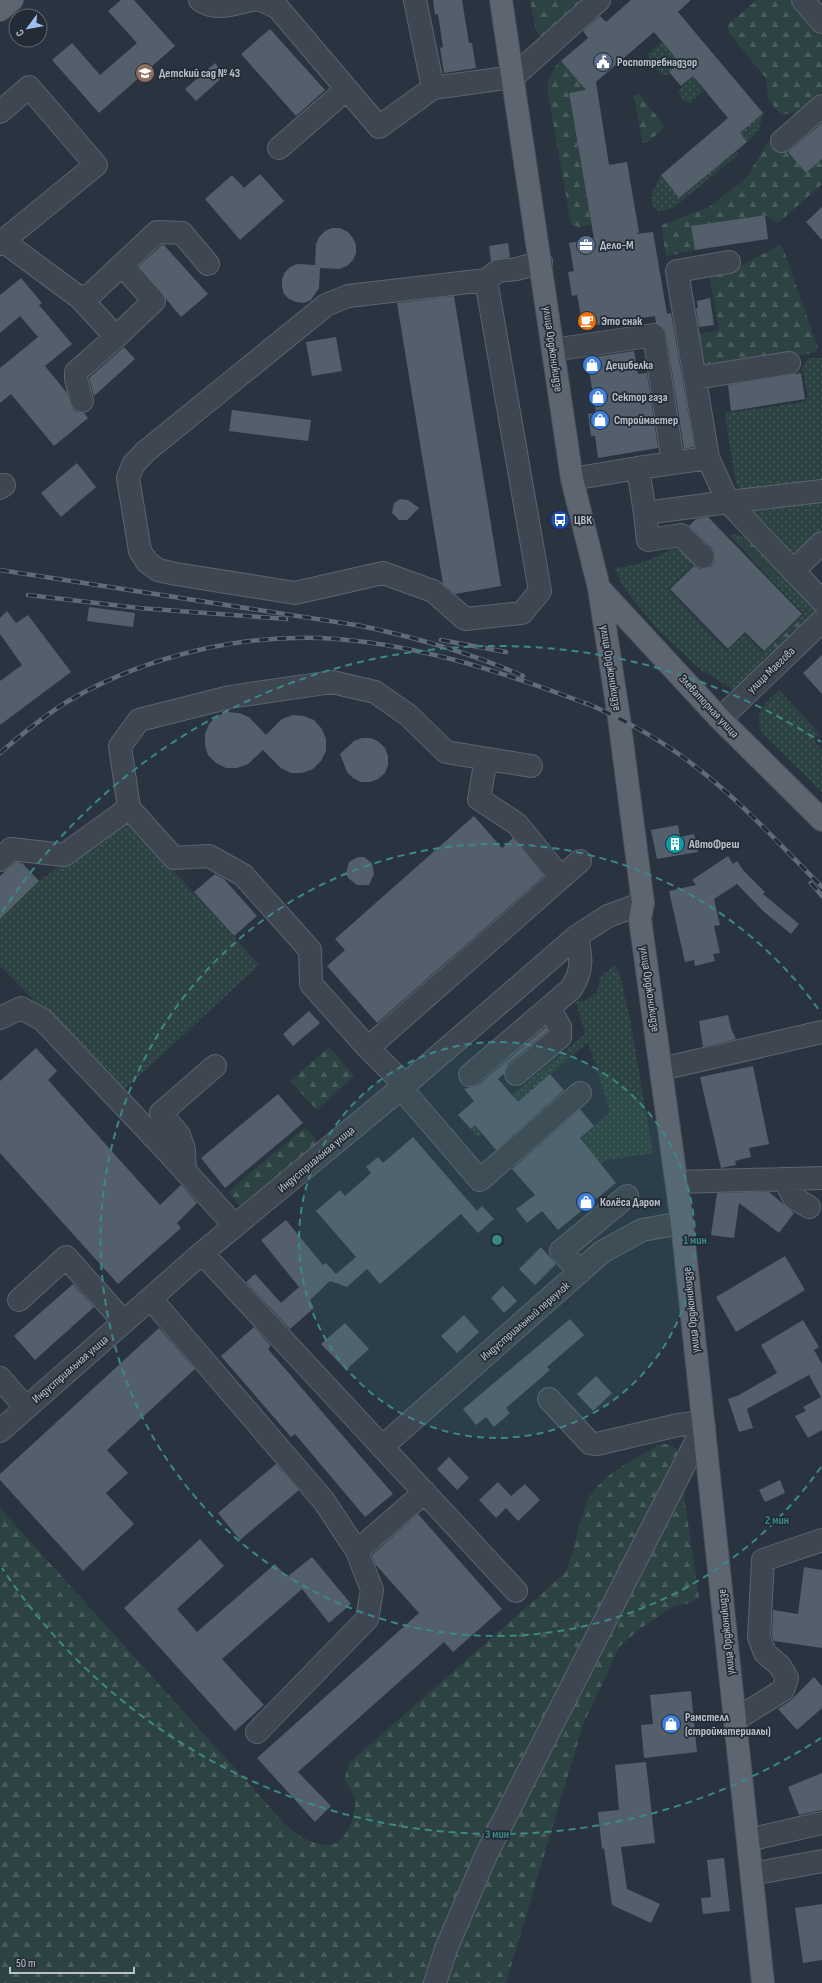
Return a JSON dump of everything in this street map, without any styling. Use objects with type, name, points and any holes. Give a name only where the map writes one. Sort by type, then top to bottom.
[{"type":"main road","points":[[0,10],[12,0]]},
{"type":"main road","name":"улица Орджоникидзе","points":[[501,0],[572,479],[599,588],[619,718],[643,903],[640,919],[682,1223],[763,1983]]},
{"type":"main road","name":"Элеваторная улица","points":[[599,588],[720,719],[822,820]]},
{"type":"street","points":[[200,0],[207,5],[221,6],[253,0]]},
{"type":"street","points":[[261,0],[278,8],[380,127],[433,88],[513,77],[599,0]]},
{"type":"street","points":[[415,0],[433,88]]},
{"type":"street","points":[[803,0],[822,22]]},
{"type":"street","points":[[0,112],[29,87],[96,165],[2,243],[80,298],[116,337]]},
{"type":"street","points":[[279,148],[347,89]]},
{"type":"street","points":[[782,141],[822,106]]},
{"type":"street","points":[[80,298],[91,294],[157,232],[182,233],[208,264]]},
{"type":"street","points":[[486,280],[540,591],[522,613],[465,619],[433,591],[383,573],[294,593],[176,574],[158,570],[147,562],[140,551],[128,478],[133,465],[145,452],[326,306],[348,296],[486,280],[498,271],[517,269],[541,262]]},
{"type":"street","points":[[729,262],[677,271],[708,458],[728,502],[822,601]]},
{"type":"street","points":[[82,401],[76,379],[76,372],[154,301],[122,265]]},
{"type":"street","points":[[553,350],[654,335],[673,463]]},
{"type":"street","points":[[694,378],[789,363]]},
{"type":"street","points":[[572,479],[708,458]]},
{"type":"street","points":[[638,468],[648,540],[680,535],[703,557]]},
{"type":"street","points":[[645,513],[822,491]]},
{"type":"street","points":[[794,571],[822,543]]},
{"type":"street","name":"улица Маегова","points":[[720,719],[822,621]]},
{"type":"street","points":[[531,766],[446,752],[408,715],[375,692],[332,682],[230,697],[139,720],[120,746],[129,808],[174,858],[209,856],[243,875],[310,950],[311,984],[403,1087],[480,1180],[580,1093]]},
{"type":"street","points":[[486,759],[479,799],[517,824],[561,878]]},
{"type":"street","points":[[0,860],[11,849],[64,855],[129,808]]},
{"type":"street","points":[[368,1048],[580,862]]},
{"type":"street","name":"Индустриальная улица","points":[[0,1431],[202,1253],[403,1087],[577,936],[608,916],[643,903]]},
{"type":"street","points":[[470,1075],[571,989],[579,977],[581,960],[577,936]]},
{"type":"street","points":[[0,1018],[21,1008],[43,1020],[235,1226]]},
{"type":"street","points":[[516,1074],[560,1037],[560,1026],[549,1008]]},
{"type":"street","points":[[661,1069],[822,1032]]},
{"type":"street","points":[[185,1171],[184,1150],[179,1136],[161,1113],[215,1066]]},
{"type":"street","points":[[677,1182],[822,1178]]},
{"type":"street","points":[[784,1179],[794,1198],[809,1207]]},
{"type":"street","points":[[580,1272],[561,1251],[626,1196]]},
{"type":"street","points":[[606,1213],[626,1237]]},
{"type":"street","name":"Индустриальный переулок","points":[[382,1447],[602,1252],[626,1237],[642,1230],[682,1223]]},
{"type":"street","points":[[202,1253],[516,1591]]},
{"type":"street","points":[[19,1300],[66,1257],[124,1322]]},
{"type":"street","points":[[151,1299],[324,1501],[357,1551],[372,1590],[367,1619],[257,1732]]},
{"type":"street","points":[[0,1378],[26,1408]]},
{"type":"street","points":[[549,1398],[590,1443],[703,1424]]},
{"type":"street","points":[[435,1983],[446,1949],[487,1854],[703,1424]]},
{"type":"street","points":[[357,1551],[425,1492]]},
{"type":"street","points":[[735,1720],[783,1690],[787,1678],[780,1666],[765,1653],[759,1637],[763,1560],[822,1540]]},
{"type":"street","points":[[748,1840],[822,1823]]},
{"type":"street","points":[[752,1874],[822,1861]]},
{"type":"green space","points":[[530,0],[582,0],[541,37],[536,31]]},
{"type":"green space","points":[[757,0],[791,0],[822,35],[822,92],[799,112],[781,115],[768,99],[766,78],[729,33],[728,27],[730,23]]},
{"type":"green space","points":[[686,22],[680,63],[666,75],[662,75],[650,61],[648,54]]},
{"type":"green space","points":[[561,61],[586,90],[569,94],[591,225],[580,227],[571,225],[547,87],[552,72]]},
{"type":"green space","points":[[693,76],[704,91],[690,103],[683,100],[678,91]]},
{"type":"green space","points":[[637,94],[640,95],[663,124],[661,131],[646,143],[643,143],[642,140],[634,96]]},
{"type":"green space","points":[[763,113],[759,130],[747,142],[740,133]]},
{"type":"green space","points":[[768,142],[788,152],[806,173],[822,159],[822,184],[778,223],[765,215],[691,226],[695,250],[666,256],[661,225],[709,207],[746,178]]},
{"type":"green space","points":[[737,151],[738,155],[673,208],[659,211],[652,203],[652,194],[661,175],[679,198]]},
{"type":"green space","points":[[780,245],[783,248],[818,348],[817,351],[705,371],[702,370],[697,335],[719,330],[709,273],[712,270],[741,266]]},
{"type":"green space","points":[[808,358],[822,358],[822,485],[740,490],[736,482],[725,417],[726,413],[805,402],[808,396],[802,368]]},
{"type":"green space","points":[[821,501],[822,537],[797,560],[749,512],[750,506]]},
{"type":"green space","points":[[735,534],[742,536],[751,542],[814,607],[816,614],[746,685],[734,690],[701,670],[659,631],[626,591],[614,568],[637,564],[674,548],[680,551],[695,564],[668,589],[727,651],[745,634],[763,653],[804,614],[729,535]]},
{"type":"green space","points":[[744,540],[750,542],[777,571],[775,576],[770,576],[741,546],[740,543]]},
{"type":"green space","points":[[800,620],[804,624],[778,651],[775,650],[775,643]]},
{"type":"green space","points":[[779,690],[819,733],[814,741],[822,750],[822,792],[762,733],[759,714],[765,704]]},
{"type":"green space","points":[[126,818],[259,965],[123,1091],[0,966],[0,919],[39,881]]},
{"type":"green space","points":[[615,965],[620,975],[630,1019],[653,1153],[607,1160],[537,1197],[526,1184],[610,1112],[588,1042],[477,1137],[471,1129],[585,1034],[576,1002],[587,1000],[597,992],[600,978]]},
{"type":"green space","points":[[329,1047],[354,1076],[317,1110],[290,1081]]},
{"type":"green space","points":[[305,1127],[321,1146],[244,1211],[228,1192]]},
{"type":"green space","points":[[667,1444],[677,1449],[699,1598],[691,1603],[674,1606],[641,1628],[619,1647],[583,1725],[506,1983],[0,1983],[0,1508],[285,1824],[304,1838],[314,1843],[326,1845],[339,1841],[344,1836],[354,1815],[355,1798],[345,1778],[349,1763],[565,1573],[572,1555],[584,1509],[594,1490],[601,1482],[619,1468],[658,1445]]},
{"type":"building","points":[[121,0],[134,0],[175,46],[99,113],[52,60],[72,43],[100,75],[137,43],[108,11]]},
{"type":"building","points":[[433,0],[462,0],[469,43],[472,43],[476,68],[444,73],[440,48],[443,47],[438,14],[435,15]]},
{"type":"building","points":[[631,0],[691,0],[678,12],[763,113],[740,133],[747,142],[679,198],[661,175],[728,118],[693,76],[681,86],[669,72],[680,63],[654,32],[596,82],[609,165],[627,162],[639,232],[636,234],[653,232],[667,314],[671,313],[694,447],[684,449],[664,328],[656,323],[655,316],[583,327],[577,295],[572,296],[568,272],[574,271],[569,243],[594,239],[569,93],[586,90],[561,61],[588,38],[583,31],[600,16],[606,22]]},
{"type":"building","points":[[270,29],[325,90],[296,116],[241,54]]},
{"type":"building","points":[[215,63],[225,75],[196,101],[185,89]]},
{"type":"building","points":[[822,123],[822,159],[806,173],[788,152]]},
{"type":"building","points":[[260,174],[284,201],[240,240],[205,199],[232,175],[244,188]]},
{"type":"building","points":[[822,207],[822,240],[806,222]]},
{"type":"building","points":[[765,215],[768,239],[695,250],[691,226]]},
{"type":"building","points":[[332,228],[340,228],[348,232],[353,238],[356,245],[356,253],[353,260],[347,266],[339,269],[320,268],[319,288],[311,300],[304,303],[289,299],[284,294],[282,287],[282,279],[285,272],[290,267],[297,264],[315,265],[316,244],[319,237],[325,231]]},
{"type":"building","points":[[508,243],[510,257],[491,261],[489,246]]},
{"type":"building","points":[[162,245],[164,245],[208,294],[181,317],[139,266]]},
{"type":"building","points":[[21,278],[42,303],[39,305],[72,344],[45,366],[67,393],[73,410],[78,413],[84,413],[88,418],[54,446],[11,394],[0,403],[0,368],[38,337],[20,316],[0,333],[0,295]]},
{"type":"building","points":[[454,296],[501,586],[455,594],[443,584],[397,303]]},
{"type":"building","points":[[710,298],[714,325],[699,327],[696,308],[698,308],[697,301]]},
{"type":"building","points":[[336,337],[342,371],[312,376],[306,342]]},
{"type":"building","points":[[124,347],[135,359],[94,396],[89,378]]},
{"type":"building","points":[[634,351],[638,374],[647,373],[658,448],[598,458],[595,436],[591,436],[588,414],[596,413],[587,358]]},
{"type":"building","points":[[801,373],[805,399],[731,411],[728,385]]},
{"type":"building","points":[[232,410],[311,420],[308,441],[229,431]]},
{"type":"building","points":[[77,463],[96,487],[61,517],[41,493]]},
{"type":"building","points":[[400,499],[408,500],[419,508],[407,520],[399,520],[392,513],[394,503]]},
{"type":"building","points":[[708,517],[802,614],[764,651],[745,632],[728,649],[670,589],[694,566],[699,569],[706,569],[712,566],[715,561],[715,554],[712,548],[689,526],[696,519]]},
{"type":"building","points":[[89,607],[135,613],[133,627],[87,621]]},
{"type":"building","points":[[7,611],[16,623],[28,615],[71,672],[0,725],[0,681],[22,665],[0,634],[0,618]]},
{"type":"building","points":[[822,655],[822,694],[803,673]]},
{"type":"building","points":[[228,712],[239,713],[249,717],[266,735],[282,719],[293,715],[304,716],[314,720],[322,729],[326,739],[326,751],[321,761],[313,769],[302,773],[291,773],[281,768],[263,750],[248,764],[237,768],[226,768],[216,763],[208,755],[205,745],[205,734],[209,724],[217,716]]},
{"type":"building","points":[[362,738],[371,738],[379,742],[385,748],[388,756],[388,765],[385,773],[378,779],[370,782],[361,782],[353,778],[347,772],[340,754],[354,741]]},
{"type":"building","points":[[474,816],[502,848],[513,838],[544,876],[377,1023],[327,966],[345,950],[335,939]]},
{"type":"building","name":"АвтоФреш","points":[[678,825],[680,837],[694,834],[698,852],[657,859],[651,830]]},
{"type":"building","points":[[728,856],[733,864],[737,861],[743,870],[765,892],[763,894],[799,924],[791,934],[763,911],[737,884],[714,899],[720,925],[714,926],[720,953],[713,954],[715,961],[695,966],[694,960],[685,962],[669,891],[696,885],[692,880]]},
{"type":"building","points":[[358,857],[364,857],[372,863],[374,874],[369,885],[357,885],[348,878],[346,873],[349,862]]},
{"type":"building","points":[[16,862],[22,863],[39,881],[0,919],[0,876]]},
{"type":"building","points":[[215,874],[224,879],[257,916],[234,936],[194,892]]},
{"type":"building","points":[[309,1011],[320,1023],[293,1046],[283,1034]]},
{"type":"building","points":[[728,1015],[731,1028],[736,1039],[703,1047],[699,1021]]},
{"type":"building","points":[[546,1027],[548,1031],[508,1064],[504,1074],[498,1079],[518,1102],[550,1074],[564,1090],[496,1150],[475,1125],[471,1129],[458,1115],[474,1101],[464,1089],[478,1085]]},
{"type":"building","points":[[36,1048],[57,1071],[48,1080],[160,1205],[181,1185],[197,1203],[177,1223],[181,1228],[118,1284],[0,1153],[0,1081]]},
{"type":"building","points":[[753,1066],[769,1144],[749,1148],[751,1157],[735,1161],[736,1165],[721,1168],[700,1077]]},
{"type":"building","points":[[278,1094],[303,1123],[225,1188],[201,1158]]},
{"type":"building","points":[[580,1109],[594,1126],[580,1138],[616,1183],[558,1230],[542,1211],[527,1223],[516,1209],[535,1195],[512,1169]]},
{"type":"building","points":[[413,1137],[477,1211],[482,1206],[494,1219],[478,1233],[461,1214],[380,1284],[367,1269],[347,1287],[330,1281],[310,1300],[314,1308],[290,1329],[246,1282],[255,1274],[281,1303],[299,1287],[261,1240],[286,1220],[323,1265],[326,1263],[336,1274],[356,1257],[316,1211],[340,1190],[345,1196],[371,1173],[366,1167],[378,1157],[383,1163]]},
{"type":"building","points":[[769,1192],[794,1213],[779,1233],[739,1203],[734,1238],[711,1235],[717,1193]]},
{"type":"building","points":[[541,1247],[556,1264],[535,1285],[519,1269]]},
{"type":"building","points":[[785,1256],[805,1290],[736,1332],[716,1297]]},
{"type":"building","points":[[73,1284],[94,1307],[35,1360],[14,1336]]},
{"type":"building","points":[[503,1286],[517,1301],[504,1313],[491,1298]]},
{"type":"building","points":[[464,1315],[479,1332],[457,1353],[441,1336]]},
{"type":"building","points":[[570,1319],[584,1335],[547,1367],[550,1370],[506,1408],[510,1413],[494,1427],[486,1417],[476,1425],[463,1409]]},
{"type":"building","points":[[803,1320],[819,1347],[814,1350],[822,1364],[822,1430],[808,1438],[795,1416],[806,1411],[803,1407],[821,1397],[809,1375],[747,1409],[753,1428],[739,1432],[728,1399],[739,1395],[777,1373],[761,1345]]},
{"type":"building","points":[[345,1323],[369,1349],[346,1370],[321,1344]]},
{"type":"building","points":[[254,1327],[271,1346],[268,1349],[393,1494],[365,1517],[295,1434],[291,1437],[221,1356]]},
{"type":"building","points":[[159,1328],[195,1369],[107,1450],[128,1473],[106,1493],[134,1524],[83,1571],[0,1480],[0,1474]]},
{"type":"building","points":[[596,1376],[612,1393],[593,1411],[577,1394]]},
{"type":"building","points":[[449,1457],[469,1478],[457,1490],[437,1469]]},
{"type":"building","points":[[276,1464],[299,1490],[240,1540],[218,1513]]},
{"type":"building","points":[[780,1480],[785,1493],[765,1502],[759,1490]]},
{"type":"building","points":[[498,1482],[511,1496],[525,1484],[540,1500],[518,1521],[506,1508],[496,1518],[479,1500]]},
{"type":"building","points":[[418,1514],[502,1609],[453,1652],[444,1642],[298,1772],[331,1806],[315,1822],[257,1758],[419,1613],[375,1564],[372,1555]]},
{"type":"building","points":[[200,1539],[224,1566],[177,1609],[197,1632],[275,1564],[287,1577],[312,1557],[351,1604],[329,1623],[302,1589],[222,1659],[264,1705],[235,1731],[124,1608]]},
{"type":"building","points":[[804,1567],[822,1570],[822,1648],[774,1641],[772,1635],[773,1610],[798,1614]]},
{"type":"building","points":[[814,1677],[822,1686],[822,1708],[797,1730],[778,1709],[790,1701]]},
{"type":"building","name":"Рамстелл (стройматериалы)","points":[[691,1691],[697,1752],[644,1758],[641,1725],[653,1724],[650,1695]]},
{"type":"building","points":[[646,1762],[655,1843],[621,1847],[627,1889],[660,1904],[651,1923],[612,1905],[604,1848],[602,1849],[598,1812],[619,1810],[615,1765]]},
{"type":"building","points":[[822,1773],[822,1810],[799,1815],[788,1787]]},
{"type":"building","points":[[724,1858],[730,1911],[703,1914],[701,1898],[711,1897],[707,1860]]},
{"type":"building","points":[[822,1904],[822,1960],[803,1963],[795,1908]]},
{"type":"railway","points":[[0,570],[362,626]]},
{"type":"railway","points":[[28,595],[139,608],[286,619]]},
{"type":"railway","points":[[357,625],[462,652],[523,676]]},
{"type":"railway","points":[[0,753],[34,725],[70,700],[100,684],[132,670],[199,650],[234,643],[268,639],[337,639],[402,648],[497,672],[590,705]]},
{"type":"railway","points":[[441,640],[506,652]]},
{"type":"railway","points":[[586,703],[643,731],[696,767],[745,810],[822,887]]},
{"type":"railway","points":[[811,883],[822,896]]},
{"type":"place","name":"Роспотребнадзор","points":[[603,62]]},
{"type":"place","name":"Детский сад № 43","points":[[145,73]]},
{"type":"place","name":"Дело-М","points":[[586,245]]},
{"type":"place","name":"Это снак","points":[[587,321]]},
{"type":"place","name":"Децибелка","points":[[592,365]]},
{"type":"place","name":"Сектор газа","points":[[598,397]]},
{"type":"place","name":"Строймастер","points":[[600,420]]},
{"type":"place","name":"ЦВК","points":[[560,520]]},
{"type":"place","name":"АвтоФреш","points":[[675,844]]},
{"type":"place","name":"Колёса Даром","points":[[586,1202]]},
{"type":"place","name":"Рамстелл (стройматериалы)","points":[[671,1724]]}]
